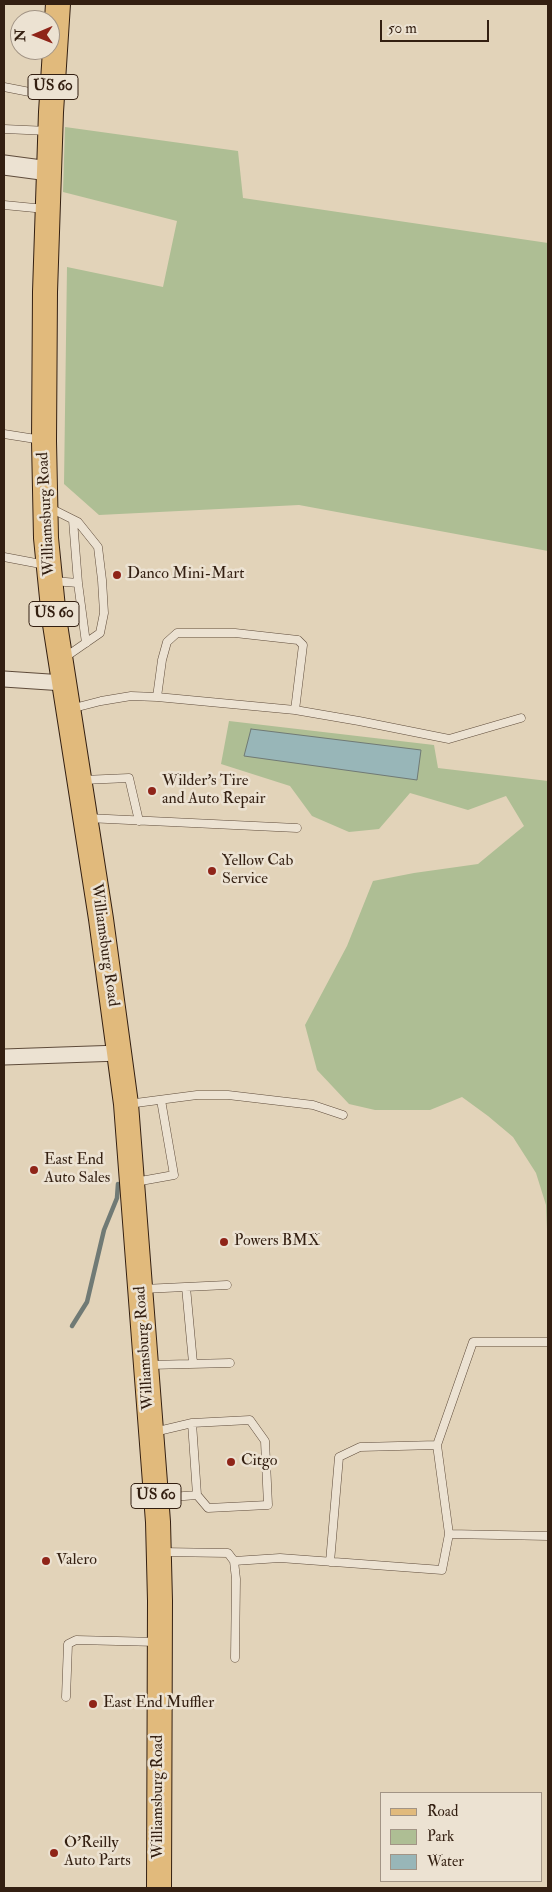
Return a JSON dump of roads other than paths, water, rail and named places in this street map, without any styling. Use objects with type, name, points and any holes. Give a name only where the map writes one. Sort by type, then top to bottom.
[{"type":"main road","name":"Williamsburg Road","points":[[58,4],[52,96],[48,209],[44,441],[45,505],[49,573],[62,672],[120,1053],[133,1182],[159,1552],[159,1888]]},
{"type":"street","points":[[4,165],[49,171]]},
{"type":"street","points":[[4,679],[62,672]]},
{"type":"street","points":[[4,1056],[120,1053]]},
{"type":"lane","points":[[4,87],[52,96]]},
{"type":"lane","points":[[4,129],[51,131]]},
{"type":"lane","points":[[4,205],[48,209]]},
{"type":"lane","points":[[4,434],[44,441]]},
{"type":"lane","points":[[45,505],[78,522],[98,547],[102,580],[104,613],[100,633],[86,643],[62,672]]},
{"type":"lane","points":[[73,520],[78,583],[86,643]]},
{"type":"lane","points":[[4,557],[78,583]]},
{"type":"lane","points":[[157,697],[167,642],[177,633],[235,633],[298,640],[303,645],[295,710]]},
{"type":"lane","points":[[68,709],[131,696],[157,697],[295,710],[448,739],[521,718]]},
{"type":"lane","points":[[80,781],[129,778],[139,821]]},
{"type":"lane","points":[[85,818],[297,828]]},
{"type":"lane","points":[[126,1104],[197,1095],[228,1095],[313,1105],[343,1115]]},
{"type":"lane","points":[[133,1182],[174,1175],[161,1100]]},
{"type":"lane","points":[[141,1289],[227,1285]]},
{"type":"lane","points":[[186,1287],[193,1363]]},
{"type":"lane","points":[[234,1561],[280,1558],[442,1570],[449,1534],[437,1445],[473,1342],[548,1342]]},
{"type":"lane","points":[[147,1366],[230,1363]]},
{"type":"lane","points":[[152,1433],[192,1423],[250,1420],[265,1441],[268,1505],[208,1508],[197,1495],[192,1423]]},
{"type":"lane","points":[[330,1562],[340,1456],[360,1447],[437,1445]]},
{"type":"lane","points":[[156,1498],[197,1495]]},
{"type":"lane","points":[[449,1534],[548,1536]]},
{"type":"lane","points":[[159,1552],[228,1553],[234,1561],[236,1579],[235,1658]]},
{"type":"lane","points":[[66,1697],[68,1644],[76,1640],[160,1642]]},
{"type":"water","points":[[251,729],[421,750],[417,780],[244,756]]},
{"type":"waterway","points":[[72,1326],[87,1302],[104,1230],[117,1198],[118,1184]]},
{"type":"place","name":"Danco Mini-Mart","points":[[117,575]]},
{"type":"place","name":"Wilder's Tire and Auto Repair","points":[[152,791]]},
{"type":"place","name":"Yellow Cab Service","points":[[212,871]]},
{"type":"place","name":"East End Auto Sales","points":[[34,1170]]},
{"type":"place","name":"Powers BMX","points":[[224,1242]]},
{"type":"place","name":"Citgo","points":[[231,1462]]},
{"type":"place","name":"Valero","points":[[46,1561]]},
{"type":"place","name":"East End Muffler","points":[[93,1704]]},
{"type":"place","name":"O'Reilly Auto Parts","points":[[54,1853]]}]
